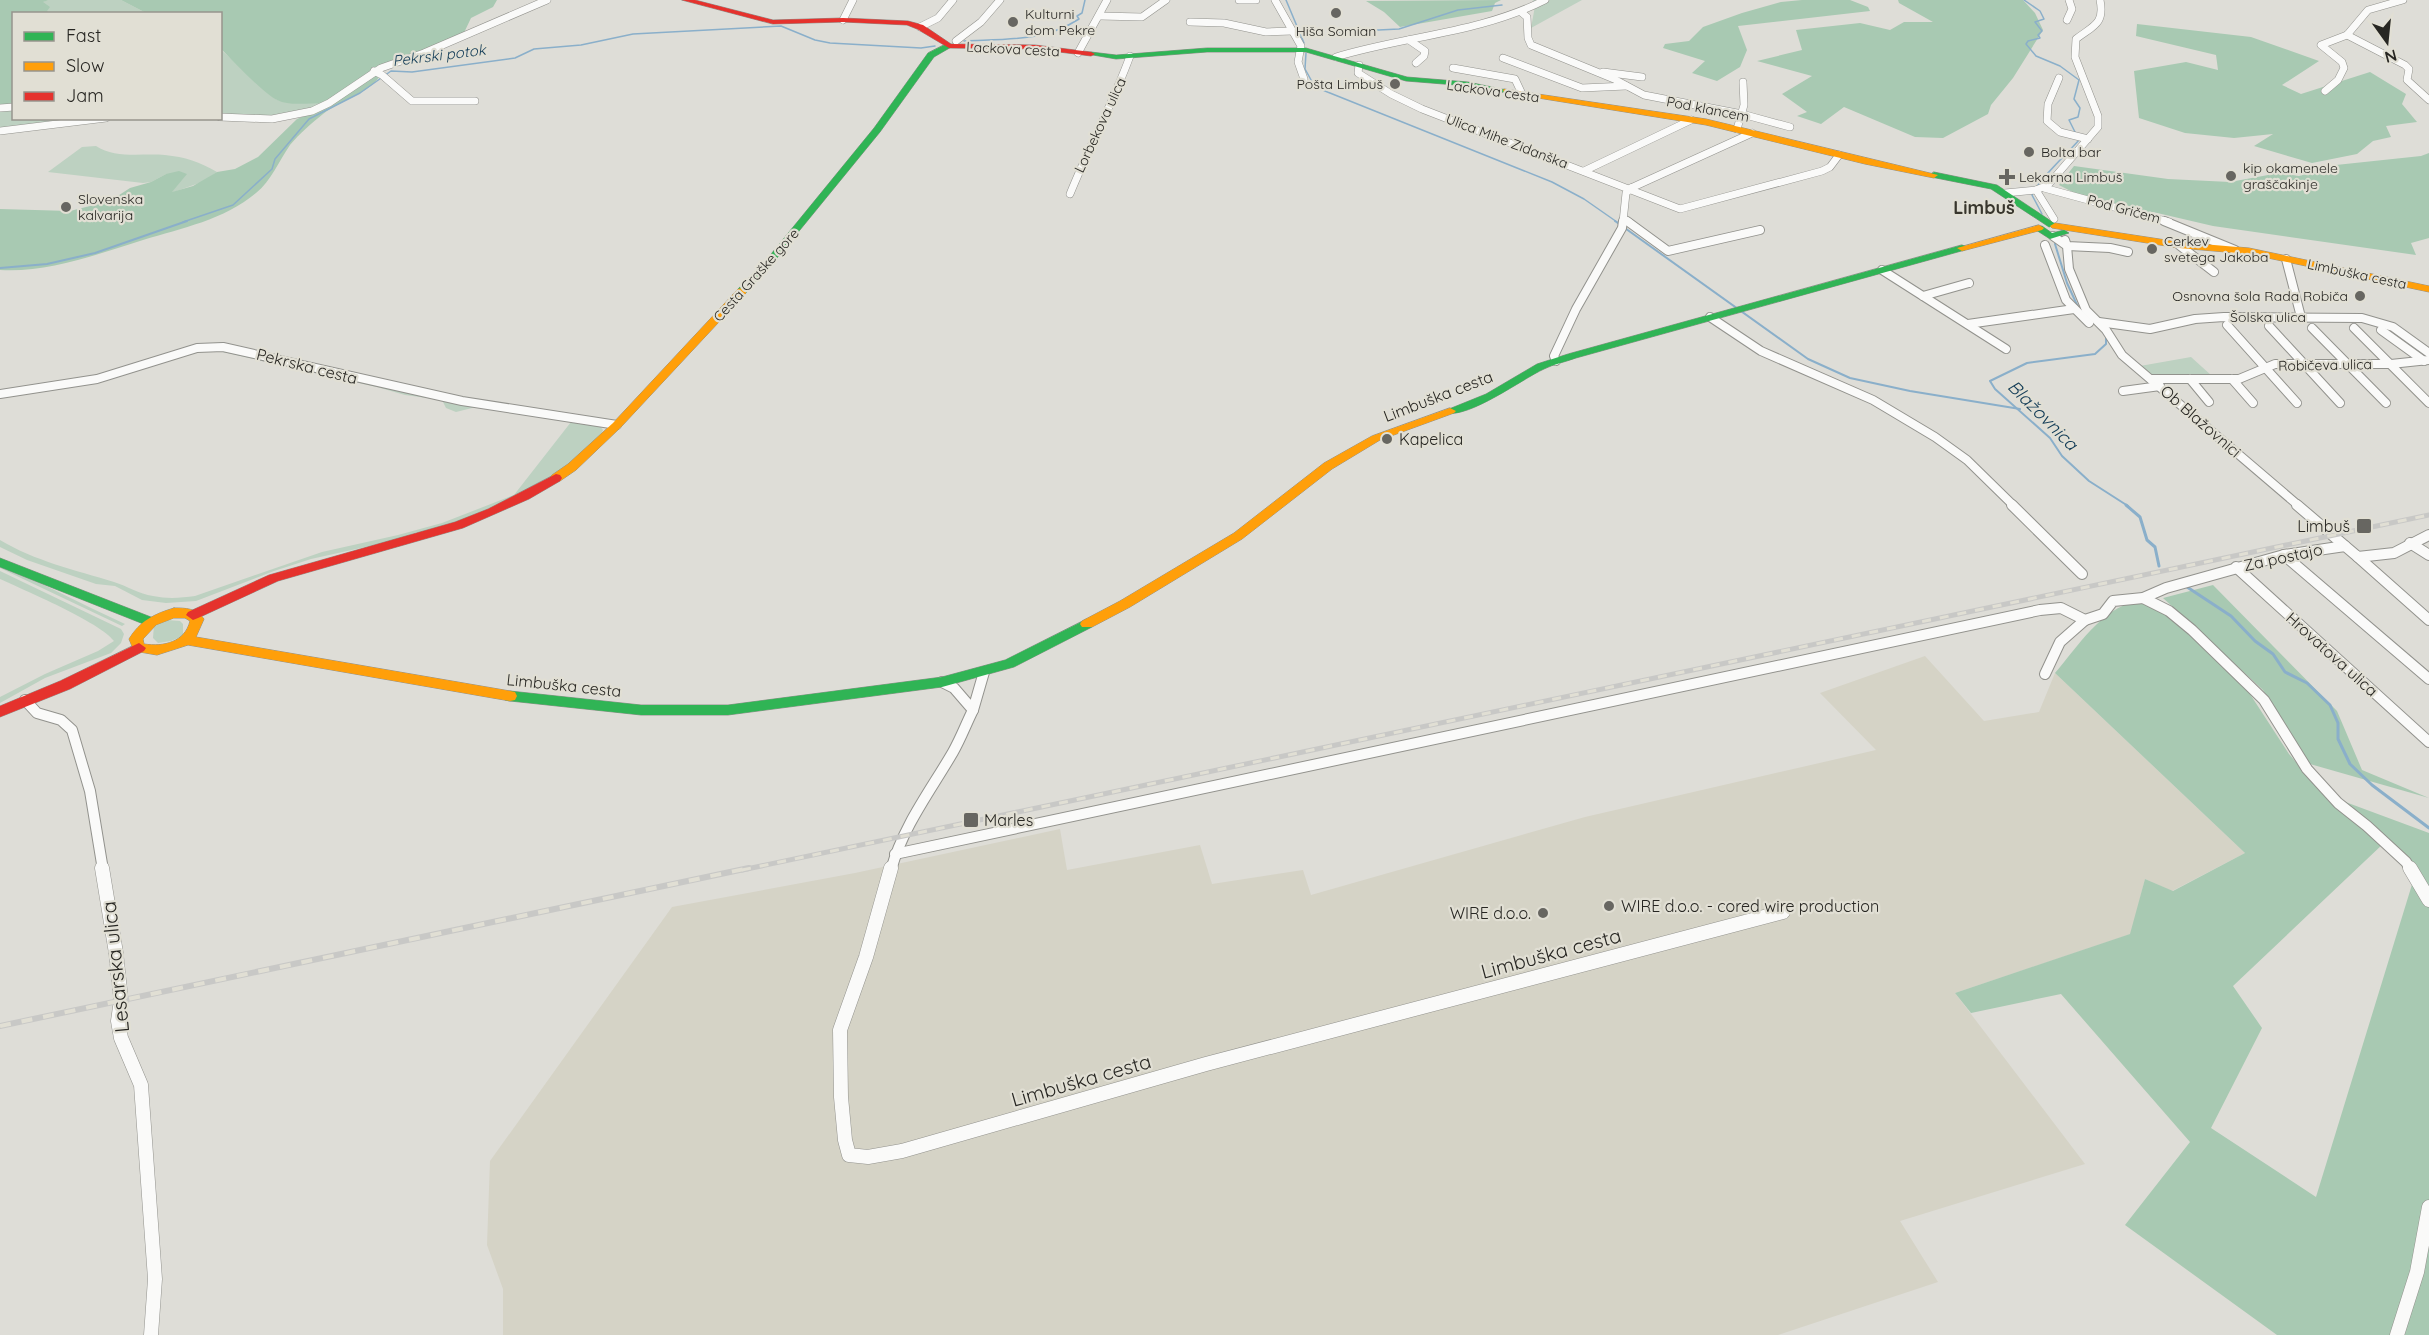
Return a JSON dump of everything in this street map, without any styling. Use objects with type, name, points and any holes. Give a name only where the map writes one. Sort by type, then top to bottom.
[{"type":"street","points":[[222,117],[272,119],[312,111],[336,99],[374,71],[424,54],[548,0]]},
{"type":"street","points":[[686,0],[773,22],[843,20],[900,22],[920,27],[948,42],[981,22],[1000,0]]},
{"type":"street","points":[[843,20],[853,0]]},
{"type":"street","points":[[920,27],[938,18],[953,0]]},
{"type":"street","points":[[1078,53],[1107,0]]},
{"type":"street","points":[[1100,16],[1142,17],[1166,0]]},
{"type":"street","points":[[1239,0],[1256,0]]},
{"type":"street","points":[[1275,0],[1301,46],[1299,64],[1304,78]]},
{"type":"street","points":[[1336,57],[1373,46],[1435,36],[1521,12],[1531,3],[1545,0]]},
{"type":"street","points":[[2067,20],[2072,9],[2069,0]]},
{"type":"street","points":[[2040,191],[2085,138],[2098,128],[2098,116],[2075,57],[2076,39],[2099,22],[2103,13],[2100,0]]},
{"type":"street","points":[[2325,91],[2338,80],[2344,68],[2342,62],[2321,45],[2347,35],[2367,10],[2403,0]]},
{"type":"street","name":"Pod klancem","points":[[1521,12],[1527,17],[1528,38],[1531,45],[1644,95],[1742,114],[1790,127]]},
{"type":"street","points":[[1190,22],[1224,23],[1266,32],[1292,31]]},
{"type":"street","points":[[2347,35],[2405,65],[2409,69],[2407,80],[2429,100]]},
{"type":"street","points":[[1409,40],[1425,51],[1424,56],[1416,63]]},
{"type":"street","name":"Lackova cesta","points":[[948,42],[1130,56],[1207,50],[1300,50],[1336,57],[1406,79],[1468,84],[1692,120],[1839,155],[1994,187],[2025,208],[2052,232]]},
{"type":"street","name":"Cesta Graške gore","points":[[193,615],[242,590],[282,574],[460,525],[506,506],[542,487],[586,456],[770,261],[948,42]]},
{"type":"street","name":"Lorbekova ulica","points":[[1070,194],[1089,146],[1120,84],[1130,56]]},
{"type":"street","name":"Pod klancem","points":[[1503,58],[1582,88],[1627,86]]},
{"type":"street","name":"Ulica Mihe Zidanška","points":[[1359,65],[1358,73],[1390,94],[1412,104],[1680,209],[1822,171],[1830,167],[1839,155]]},
{"type":"street","points":[[1453,68],[1515,79],[1522,94]]},
{"type":"street","points":[[374,71],[412,101],[475,101]]},
{"type":"street","name":"Pod klancem","points":[[1599,74],[1608,72],[1642,77]]},
{"type":"street","points":[[2059,78],[2051,94],[2045,120],[2053,128],[2073,137],[2085,138]]},
{"type":"street","points":[[1737,129],[1742,114],[1743,82]]},
{"type":"street","points":[[0,131],[90,120]]},
{"type":"street","points":[[1584,171],[1692,120]]},
{"type":"street","points":[[1556,361],[1554,356],[1576,309],[1623,224],[1626,193],[1631,188],[1752,133]]},
{"type":"street","points":[[2005,193],[2025,190],[2040,191]]},
{"type":"street","points":[[2040,191],[2052,232],[2128,252]]},
{"type":"street","name":"Pod Gričem","points":[[2040,191],[2168,222],[2235,250]]},
{"type":"street","points":[[1623,224],[1668,250],[1760,231]]},
{"type":"street","name":"Limbuška cesta","points":[[185,640],[506,696],[641,710],[728,710],[942,682],[1009,664],[1063,638],[1171,578],[1238,536],[1328,466],[1392,431],[1490,396],[1527,374],[1556,361],[1948,251],[1999,238],[2052,232],[2107,234],[2179,245],[2235,250],[2429,289]]},
{"type":"street","name":"Ob Blažovnici","points":[[2052,232],[2069,269],[2066,300],[2089,323]]},
{"type":"street","name":"Ob Blažovnici","points":[[2052,232],[2067,282],[2122,355],[2345,546]]},
{"type":"street","name":"Limbuška cesta","points":[[2179,245],[2214,272]]},
{"type":"street","name":"Limbuška cesta","points":[[2286,259],[2301,317]]},
{"type":"street","points":[[1882,270],[2006,349]]},
{"type":"street","points":[[1923,296],[1969,283]]},
{"type":"street","points":[[1968,324],[2074,309]]},
{"type":"street","points":[[1710,317],[1761,351],[1873,400],[1935,437],[1967,460],[2082,574]]},
{"type":"street","name":"Šolska ulica","points":[[2099,322],[2150,329],[2195,318],[2301,317],[2375,320],[2393,327],[2427,360]]},
{"type":"street","points":[[2227,325],[2297,403]]},
{"type":"street","points":[[2269,326],[2340,403]]},
{"type":"street","points":[[2312,328],[2386,403]]},
{"type":"street","points":[[2354,328],[2429,403]]},
{"type":"street","points":[[2381,330],[2427,360]]},
{"type":"street","name":"Pekrska cesta","points":[[0,394],[97,379],[188,351],[223,347],[462,401],[617,425]]},
{"type":"street","name":"Robičeva ulica","points":[[2151,379],[2236,379],[2256,374],[2265,367],[2275,364],[2391,364],[2427,360]]},
{"type":"street","points":[[2190,379],[2209,402]]},
{"type":"street","points":[[2236,379],[2276,380]]},
{"type":"street","points":[[2236,379],[2253,403]]},
{"type":"street","points":[[2123,391],[2160,386]]},
{"type":"street","points":[[2358,557],[2394,553],[2429,535]]},
{"type":"street","points":[[2410,543],[2429,555]]},
{"type":"street","name":"Za postajo","points":[[2045,674],[2060,642],[2085,620],[2103,614],[2114,601],[2143,598],[2166,588],[2284,555],[2345,546],[2428,618]]},
{"type":"street","points":[[2284,555],[2429,679]]},
{"type":"street","points":[[0,562],[151,622]]},
{"type":"street","name":"Hrovatova ulica","points":[[2236,567],[2429,742]]},
{"type":"street","points":[[2143,598],[2169,611],[2192,630],[2264,700],[2314,777],[2338,803],[2400,856],[2429,900]]},
{"type":"street","points":[[895,854],[2040,610],[2061,608],[2085,620]]},
{"type":"street","points":[[174,613],[193,615],[197,619],[196,629],[185,640],[160,651],[144,651],[139,648],[136,639],[143,627],[151,622],[174,613]]},
{"type":"street","points":[[0,712],[65,685],[139,648]]},
{"type":"street","name":"Limbuška cesta","points":[[984,672],[973,710],[958,742],[913,817],[895,854],[866,957],[840,1030],[841,1097],[845,1140],[849,1155],[868,1157],[902,1151],[1206,1064],[1783,912]]},
{"type":"street","points":[[942,682],[954,688],[973,710]]},
{"type":"street","name":"Lesarska ulica","points":[[25,700],[39,714],[68,722],[90,791],[117,953],[121,1000],[118,1021],[121,1038],[141,1085],[155,1279],[151,1335]]},
{"type":"street","points":[[2397,1335],[2417,1272],[2429,1209]]},
{"type":"shaded area","name":"Marles","points":[[1925,656],[1984,721],[2039,712],[2055,673],[2245,853],[2172,891],[2145,879],[2131,934],[1955,993],[2085,1164],[1900,1221],[1938,1282],[1778,1335],[503,1335],[503,1289],[487,1245],[490,1161],[672,907],[855,873],[1060,829],[1067,870],[1200,845],[1212,884],[1303,870],[1311,895],[1585,817],[1876,750],[1820,693]]},
{"type":"green space","points":[[0,0],[49,0],[43,2],[50,7],[47,11],[49,12],[12,12],[12,107],[0,107]]},
{"type":"green space","points":[[49,0],[121,0],[144,12],[49,12],[42,2]]},
{"type":"green space","points":[[121,0],[497,0],[493,7],[471,18],[462,37],[384,68],[374,83],[323,114],[290,145],[261,188],[230,210],[187,227],[54,266],[0,270],[0,209],[70,211],[110,201],[130,188],[179,171],[187,174],[172,192],[193,186],[217,172],[235,169],[258,157],[297,119],[329,106],[283,102],[264,91],[222,50],[222,12],[144,12]]},
{"type":"green space","points":[[1501,0],[1495,3],[1492,11],[1400,27],[1384,12],[1366,1]]},
{"type":"green space","points":[[1533,0],[1582,0],[1531,28],[1535,6]]},
{"type":"green space","points":[[1850,0],[1868,7],[1870,11],[1738,26],[1747,50],[1740,67],[1717,81],[1692,73],[1705,61],[1663,48],[1665,44],[1689,41],[1703,27],[1742,13],[1781,2]]},
{"type":"green space","points":[[1898,0],[2023,0],[2035,13],[2043,30],[2013,78],[1991,105],[1988,114],[1943,138],[1915,137],[1844,107],[1821,124],[1797,116],[1807,112],[1782,94],[1812,76],[1757,61],[1802,50],[1796,30],[1860,23],[1890,30],[1904,22],[1933,22],[1899,3]]},
{"type":"green space","points":[[2137,24],[2251,37],[2319,61],[2282,85],[2301,94],[2370,72],[2406,94],[2402,104],[2417,122],[2386,126],[2391,137],[2373,141],[2357,154],[2312,163],[2254,146],[2273,134],[2234,138],[2185,133],[2139,118],[2134,71],[2186,62],[2218,70],[2216,55],[2136,36]]},
{"type":"green space","points":[[222,51],[277,100],[325,104],[282,117],[222,116]]},
{"type":"green space","points":[[0,107],[12,107],[12,120],[86,120],[0,129]]},
{"type":"green space","points":[[96,146],[112,153],[179,157],[217,172],[202,182],[171,193],[179,181],[166,174],[151,182],[143,183],[48,172],[82,147]]},
{"type":"green space","points":[[2429,153],[2429,238],[2411,243],[2416,255],[2213,226],[2153,212],[2145,214],[2086,199],[2059,185],[2074,166],[2168,179],[2230,182],[2279,173],[2299,176],[2336,165],[2421,156]]},
{"type":"green space","points":[[202,349],[223,349],[420,395],[588,423],[600,426],[603,430],[593,444],[548,480],[486,512],[420,535],[417,532],[397,540],[311,559],[196,601],[166,603],[142,600],[115,586],[96,584],[27,560],[0,547],[0,540],[41,559],[148,595],[169,598],[195,596],[322,552],[442,523],[514,495],[571,422],[480,406],[456,412],[446,408],[442,400],[405,395],[214,350],[192,353],[94,382],[0,398],[98,380]]},
{"type":"green space","points":[[2191,357],[2212,376],[2154,376],[2140,366]]},
{"type":"green space","points":[[0,564],[125,624],[122,626],[0,568]]},
{"type":"green space","points":[[0,571],[121,629],[124,634],[121,643],[111,653],[45,678],[0,703],[0,697],[98,651],[114,641],[106,633],[78,616],[0,579]]},
{"type":"green space","points":[[2213,585],[2337,711],[2362,770],[2429,798],[2310,764],[2263,690],[2163,598]]},
{"type":"green space","points":[[2136,602],[2152,606],[2187,631],[2248,691],[2289,754],[2313,782],[2384,843],[2233,986],[2262,1028],[2211,1128],[2316,1197],[2414,878],[2417,875],[2340,800],[2429,833],[2429,1335],[2277,1335],[2125,1225],[2190,1142],[2061,994],[1971,1013],[1955,993],[2130,934],[2145,879],[2173,891],[2245,853],[2055,673],[2101,620],[2124,605]]},
{"type":"green space","points":[[167,620],[180,621],[183,624],[183,636],[158,643],[153,638],[154,625]]},
{"type":"waterway","points":[[964,41],[1023,38],[1052,32],[1079,19],[1077,16],[1082,13],[1085,0]]},
{"type":"waterway","points":[[1286,0],[1304,43]]},
{"type":"waterway","name":"Blažovnica","points":[[2024,0],[2040,11],[2044,19],[2035,22],[2042,31],[2038,35],[2040,38],[2028,41],[2026,44],[2036,56],[2060,66],[2079,80],[2074,99],[2080,108],[2078,117],[2069,120],[2079,140],[2035,189],[2032,195],[2042,214]]},
{"type":"waterway","points":[[1337,32],[1399,29],[1458,10],[1502,5]]},
{"type":"waterway","name":"Pekrski potok","points":[[183,222],[233,205],[272,169],[275,159],[309,119],[360,93],[391,71],[412,72],[515,58],[534,49],[581,45],[633,34],[781,26],[815,40],[830,43],[921,48],[935,46]]},
{"type":"waterway","points":[[1306,53],[1305,69],[1315,87],[1552,182],[1584,199],[1617,222]]},
{"type":"waterway","name":"Pekrski potok","points":[[0,268],[47,264],[95,253],[187,221]]},
{"type":"waterway","points":[[1615,221],[1808,359],[1850,378],[1910,391],[2017,408]]},
{"type":"waterway","name":"Blažovnica","points":[[2055,244],[2067,283],[2078,307]]},
{"type":"waterway","name":"Blažovnica","points":[[2017,408],[1995,389],[1990,381],[2027,363],[2095,354],[2106,344],[2106,335]]},
{"type":"waterway","name":"Blažovnica","points":[[2017,408],[2050,438],[2062,456],[2089,481],[2128,506]]},
{"type":"waterway","name":"Blažovnica","points":[[2126,505],[2140,517],[2147,540],[2155,547],[2159,566]]},
{"type":"waterway","name":"Blažovnica","points":[[2184,585],[2231,616],[2255,641],[2273,654],[2285,672],[2307,683],[2330,705],[2338,723],[2338,739],[2350,764],[2372,785],[2429,828]]},
{"type":"railway","points":[[742,870],[2429,515]]},
{"type":"railway","points":[[0,1026],[749,868]]},
{"type":"traffic: fast","points":[[742,291],[770,261],[877,130],[931,55],[949,46]]},
{"type":"traffic: fast","points":[[1091,54],[1116,57],[1207,50],[1306,50],[1406,79],[1468,84],[1507,91]]},
{"type":"traffic: fast","points":[[1934,175],[1994,187],[2052,225]]},
{"type":"traffic: fast","points":[[2039,228],[2050,236],[2064,233]]},
{"type":"traffic: fast","points":[[1450,411],[1490,396],[1541,366],[1572,356],[1962,248]]},
{"type":"traffic: fast","points":[[0,562],[151,622]]},
{"type":"traffic: fast","points":[[510,696],[641,710],[728,710],[942,682],[1009,664],[1087,624]]},
{"type":"traffic: slow","points":[[1507,91],[1706,122],[1865,161],[1934,175]]},
{"type":"traffic: slow","points":[[2055,226],[2179,245],[2249,251],[2429,289]]},
{"type":"traffic: slow","points":[[1962,248],[2039,228]]},
{"type":"traffic: slow","points":[[556,478],[572,467],[617,425],[742,291]]},
{"type":"traffic: slow","points":[[1087,624],[1125,604],[1238,536],[1328,466],[1376,438],[1450,411]]},
{"type":"traffic: slow","points":[[174,613],[188,613],[197,619],[190,636],[184,642],[167,649],[139,648],[136,639],[143,629],[157,619],[174,613]]},
{"type":"traffic: slow","points":[[185,640],[510,696]]},
{"type":"traffic: jam","points":[[686,0],[773,22],[843,20],[908,23],[920,27],[949,46],[1035,47],[1091,54]]},
{"type":"traffic: jam","points":[[193,615],[261,582],[459,525],[492,512],[556,478]]},
{"type":"traffic: jam","points":[[0,712],[65,685],[139,648]]},
{"type":"place","name":"Hiša Somian","points":[[1336,13]]},
{"type":"place","name":"Kulturni dom Pekre","points":[[1013,22]]},
{"type":"place","name":"Pošta Limbuš","points":[[1395,84]]},
{"type":"place","name":"Bolta bar","points":[[2029,152]]},
{"type":"place","name":"kip okamenele graščakinje","points":[[2231,176]]},
{"type":"place","name":"Lekarna Limbuš","points":[[2007,177]]},
{"type":"place","name":"Slovenska kalvarija","points":[[66,207]]},
{"type":"place","name":"Cerkev svetega Jakoba","points":[[2152,249]]},
{"type":"place","name":"Osnovna šola Rada Robiča","points":[[2360,296]]},
{"type":"place","name":"Kapelica","points":[[1387,439]]},
{"type":"place","name":"Limbuš","points":[[2364,526]]},
{"type":"place","name":"Marles","points":[[971,820]]},
{"type":"place","name":"WIRE d.o.o. - cored wire production","points":[[1609,906]]},
{"type":"place","name":"WIRE d.o.o.","points":[[1543,913]]},
{"type":"district","name":"Limbuš","points":[[1984,207]]}]
